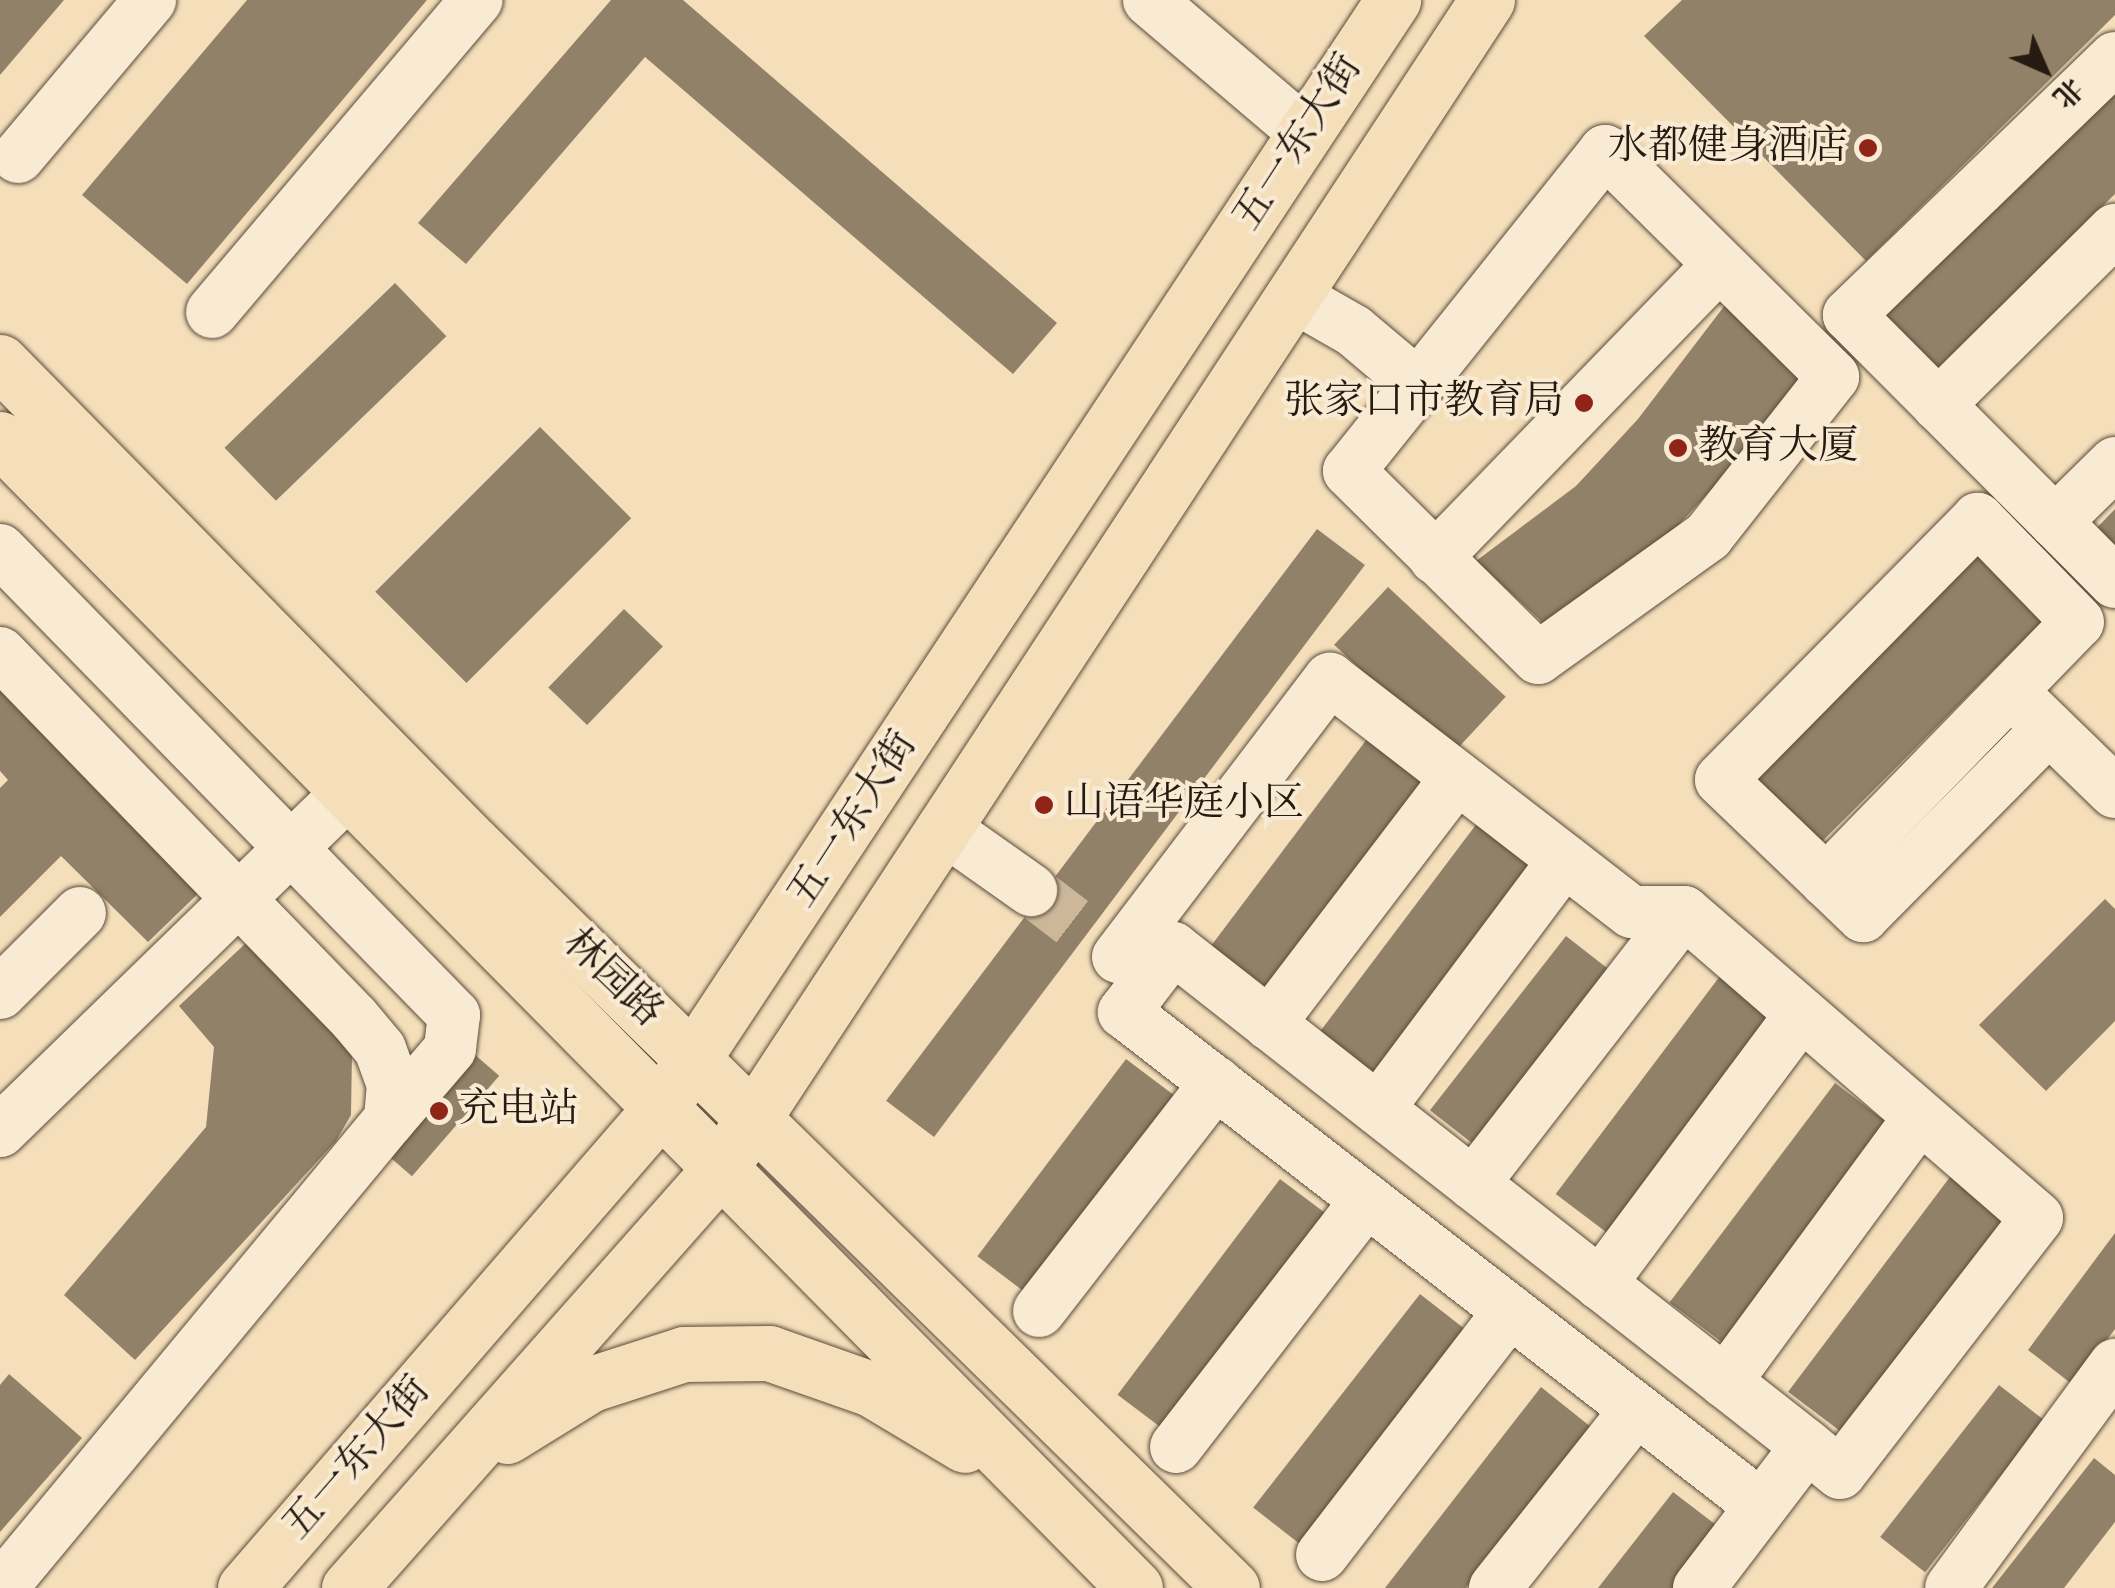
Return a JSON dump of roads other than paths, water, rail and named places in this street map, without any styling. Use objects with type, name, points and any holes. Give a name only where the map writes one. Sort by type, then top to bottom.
[{"type":"main road","name":"五一东大街","points":[[246,1588],[606,1175],[665,1115],[694,1060],[1393,0]]},
{"type":"main road","name":"五一东大街","points":[[366,1582],[449,1472],[720,1169],[1487,0]]},
{"type":"main road","name":"林园路","points":[[0,362],[694,1060],[1232,1588]]},
{"type":"main road","name":"林园路","points":[[0,438],[1135,1588]]},
{"type":"main road","points":[[665,1115],[752,1116]]},
{"type":"main road","points":[[449,1472],[591,1384],[684,1354],[769,1353],[871,1390],[1029,1483]]},
{"type":"street","points":[[18,157],[150,0]]},
{"type":"street","points":[[212,312],[478,0]]},
{"type":"street","points":[[1149,0],[1305,133]]},
{"type":"street","points":[[2115,58],[1849,315],[2115,582]]},
{"type":"street","points":[[1605,151],[1719,264],[1833,377],[1708,536],[1538,658],[1349,472],[1605,151]]},
{"type":"street","points":[[1938,404],[2115,230]]},
{"type":"street","points":[[1435,558],[1719,264]]},
{"type":"street","points":[[1293,296],[1354,332],[1418,385]]},
{"type":"street","points":[[2055,522],[2115,462]]},
{"type":"street","points":[[1826,880],[2078,622],[1978,519],[1721,780],[1863,916],[2049,728]]},
{"type":"street","points":[[1,1588],[450,1048],[454,1015],[290,848],[9,576]]},
{"type":"street","points":[[0,653],[380,1048],[394,1084],[390,1119]]},
{"type":"street","points":[[1116,956],[1173,948],[1840,1472],[2037,1218],[1684,912],[1632,912],[1330,679],[1116,956],[1124,1012],[1760,1506]]},
{"type":"street","points":[[2011,691],[2115,792]]},
{"type":"street","points":[[1269,1024],[1456,776]]},
{"type":"street","points":[[0,1132],[348,792]]},
{"type":"street","points":[[944,828],[1031,890]]},
{"type":"street","points":[[1378,1109],[1564,860]]},
{"type":"street","points":[[0,992],[80,912]]},
{"type":"street","points":[[1473,1184],[1684,912]]},
{"type":"street","points":[[1600,1284],[1800,1014]]},
{"type":"street","points":[[1039,1311],[1216,1083]]},
{"type":"street","points":[[1725,1382],[1920,1116]]},
{"type":"street","points":[[1176,1446],[1366,1200]]},
{"type":"street","points":[[1322,1555],[1510,1312]]},
{"type":"street","points":[[1952,1588],[2115,1365]]},
{"type":"street","points":[[1495,1588],[1636,1410]]},
{"type":"street","points":[[1699,1588],[1807,1446]]},
{"type":"tunnel","points":[[1031,890],[1083,930]]},
{"type":"place","name":"水都健身酒店","points":[[1868,148]]},
{"type":"place","name":"张家口市教育局","points":[[1584,403]]},
{"type":"place","name":"教育大厦","points":[[1678,448]]},
{"type":"place","name":"山语华庭小区","points":[[1044,805]]},
{"type":"place","name":"充电站","points":[[439,1111]]}]
